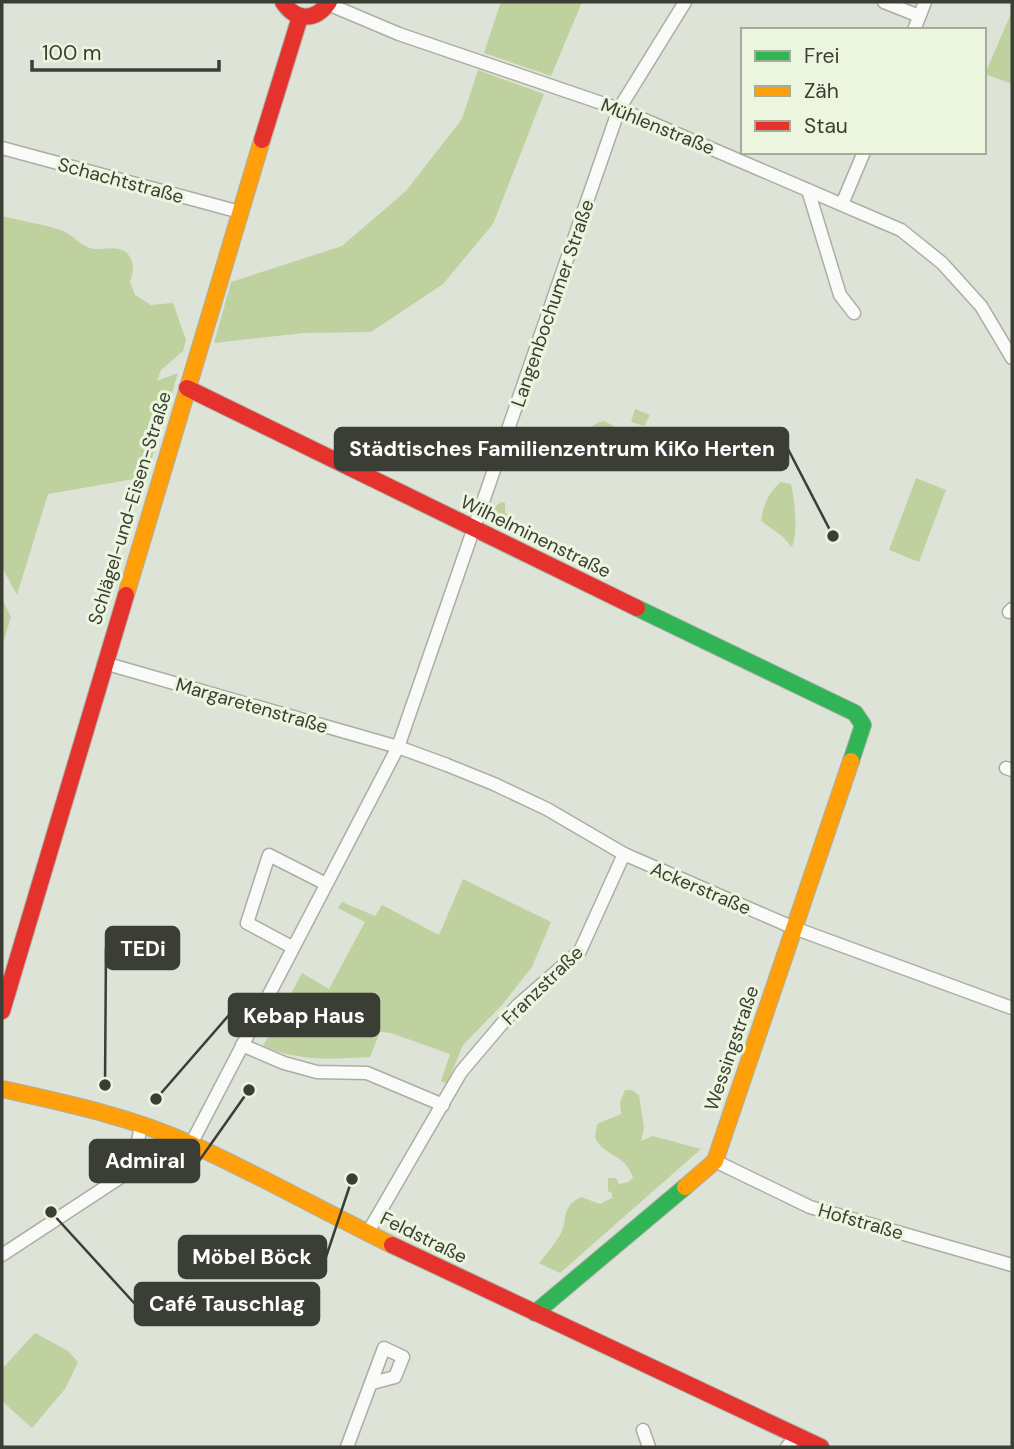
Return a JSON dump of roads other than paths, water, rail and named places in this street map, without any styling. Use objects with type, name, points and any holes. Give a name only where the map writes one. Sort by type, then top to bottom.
[{"type":"street","points":[[283,2],[289,11],[300,18],[317,15],[329,3]]},
{"type":"street","name":"Langenbochumer Straße","points":[[191,1144],[398,747],[619,109],[685,2]]},
{"type":"street","points":[[884,2],[919,16]]},
{"type":"street","points":[[915,28],[925,2]]},
{"type":"street","name":"Mühlenstraße","points":[[329,3],[399,34],[619,109],[901,230],[942,263],[981,306],[1012,356]]},
{"type":"street","name":"Schlägel-und-Eisen-Straße","points":[[2,1011],[104,663],[300,18]]},
{"type":"street","name":"Schachtstraße","points":[[2,148],[240,212]]},
{"type":"street","points":[[842,204],[863,154]]},
{"type":"street","points":[[808,190],[840,295],[854,313]]},
{"type":"street","name":"Wilhelminenstraße","points":[[187,388],[473,530],[855,712],[863,725]]},
{"type":"street","name":"Margaretenstraße","points":[[104,663],[398,747]]},
{"type":"street","name":"Wessingstraße","points":[[715,1161],[863,725]]},
{"type":"street","name":"Ackerstraße","points":[[398,747],[494,784],[547,809],[624,854],[794,928],[1012,1008]]},
{"type":"street","name":"Franzstraße","points":[[367,1234],[461,1072],[517,1006],[580,951],[624,854]]},
{"type":"street","points":[[292,947],[247,923],[269,855],[326,884]]},
{"type":"street","points":[[242,1045],[284,1063],[317,1072],[367,1073],[443,1105]]},
{"type":"street","name":"Feldstraße","points":[[2,1089],[86,1108],[191,1144],[367,1234],[535,1313],[792,1442],[821,1447]]},
{"type":"street","points":[[2,1255],[132,1170],[141,1125]]},
{"type":"street","points":[[535,1313],[715,1161]]},
{"type":"street","name":"Hofstraße","points":[[715,1161],[810,1206],[1012,1265]]},
{"type":"street","points":[[347,1447],[373,1383]]},
{"type":"street","points":[[643,1430],[649,1447]]},
{"type":"place","name":"Städtisches Familienzentrum KiKo Herten","points":[[833,536]]},
{"type":"place","name":"TEDi","points":[[105,1085]]},
{"type":"place","name":"Admiral","points":[[249,1090]]},
{"type":"place","name":"Kebap Haus","points":[[156,1099]]},
{"type":"place","name":"Möbel Böck","points":[[352,1179]]},
{"type":"place","name":"Café Tauschlag","points":[[51,1212]]}]
